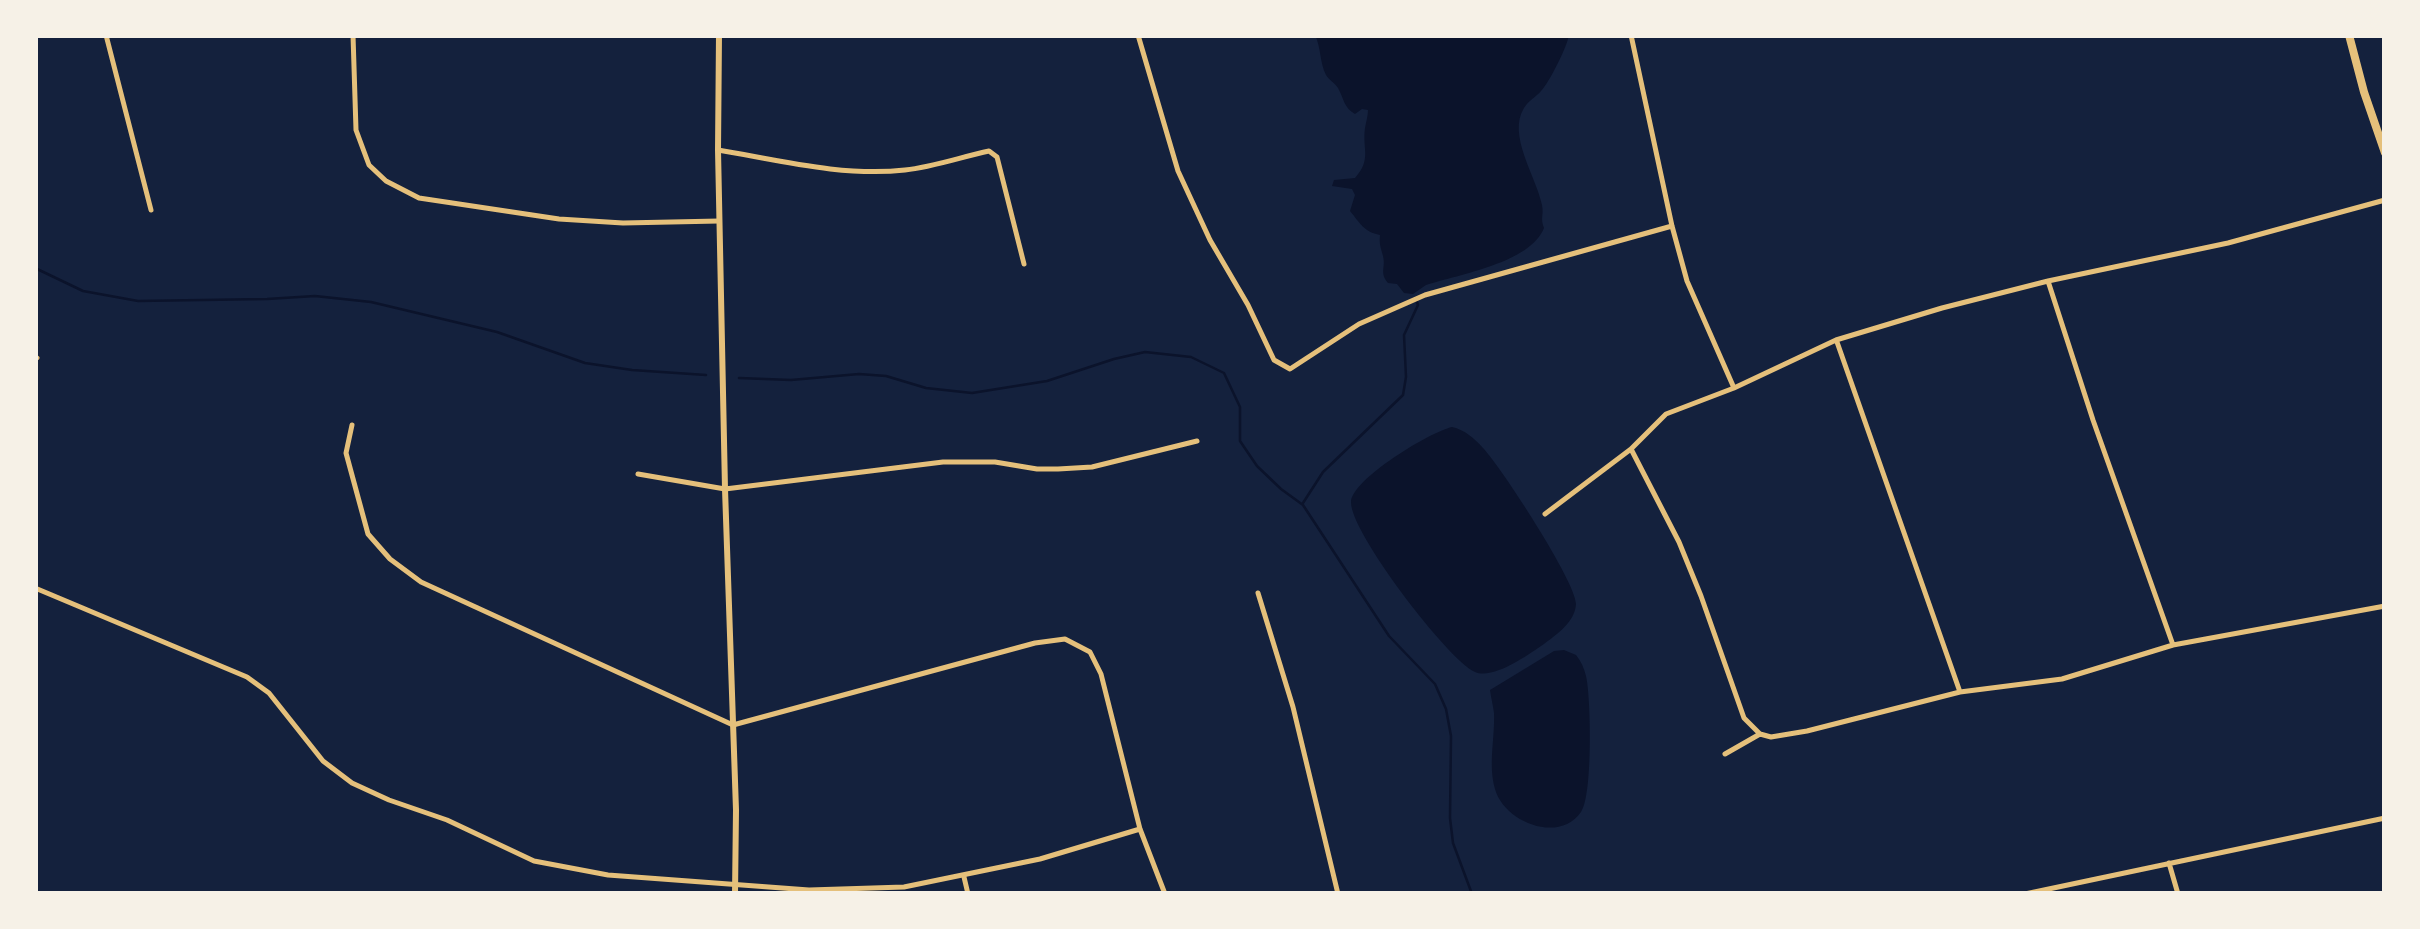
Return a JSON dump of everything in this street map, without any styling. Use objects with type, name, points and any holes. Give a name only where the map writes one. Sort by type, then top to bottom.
[{"type":"main road","points":[[2349,35],[2385,154]]},
{"type":"street","points":[[106,35],[151,210]]},
{"type":"street","points":[[353,35],[356,130],[369,166],[386,181],[420,198],[559,219],[623,223],[720,221]]},
{"type":"street","points":[[719,35],[724,488],[736,890]]},
{"type":"street","points":[[1138,35],[1178,171],[1274,360],[1290,369],[1359,324],[1425,295],[1672,226]]},
{"type":"street","points":[[1630,35],[1687,281],[1734,388]]},
{"type":"street","points":[[718,150],[864,172],[906,170],[989,151],[997,157],[1024,264]]},
{"type":"street","points":[[1544,514],[1631,449],[1666,414],[1734,388],[1836,340],[1942,308],[2228,243],[2385,200]]},
{"type":"street","points":[[2048,281],[2173,645]]},
{"type":"street","points":[[1836,340],[1960,692]]},
{"type":"street","points":[[352,426],[346,453],[357,498],[368,534],[390,559],[421,582],[733,725],[1035,643],[1065,639],[1090,652],[1102,674],[1140,829],[1165,894]]},
{"type":"street","points":[[638,474],[724,488],[943,462],[995,462],[1038,469],[1092,467],[1197,441]]},
{"type":"street","points":[[1631,449],[1687,560],[1744,718],[1760,734],[1771,737],[1960,692],[2062,678],[2173,645],[2385,606]]},
{"type":"street","points":[[35,598],[37,589],[248,677],[269,693],[323,761],[352,783],[447,820],[534,861],[608,876],[736,890],[874,890],[964,877],[1140,829]]},
{"type":"street","points":[[1258,593],[1293,707],[1338,894]]},
{"type":"street","points":[[1725,754],[1760,734]]},
{"type":"street","points":[[2025,894],[2385,818]]},
{"type":"street","points":[[2169,862],[2178,894]]},
{"type":"street","points":[[964,877],[968,894]]},
{"type":"water","points":[[1315,35],[1569,35],[1548,81],[1526,105],[1520,119],[1524,156],[1542,208],[1544,228],[1536,240],[1509,259],[1426,285],[1413,294],[1388,283],[1383,273],[1380,235],[1366,229],[1350,211],[1355,195],[1352,189],[1332,186],[1334,180],[1355,178],[1363,165],[1368,110],[1355,114],[1346,106],[1324,71]]},
{"type":"water","points":[[1452,427],[1476,441],[1505,477],[1564,573],[1576,604],[1569,622],[1554,636],[1521,659],[1483,674],[1475,672],[1444,645],[1402,594],[1366,540],[1351,502],[1364,481],[1378,469]]},
{"type":"water","points":[[1554,651],[1576,655],[1588,687],[1588,787],[1581,812],[1571,822],[1546,827],[1533,825],[1509,811],[1495,789],[1490,690]]},
{"type":"waterway","points":[[35,268],[83,291],[138,301],[315,296],[371,302],[497,332],[585,363],[706,375]]},
{"type":"waterway","points":[[1303,503],[1323,472],[1403,395],[1404,335],[1418,305],[1416,299]]},
{"type":"waterway","points":[[739,378],[791,380],[859,374],[972,393],[1047,381],[1145,352],[1191,357],[1224,373],[1240,407],[1240,441],[1257,466],[1303,505],[1389,636],[1435,684],[1446,709],[1451,736],[1453,843],[1472,894]]}]
